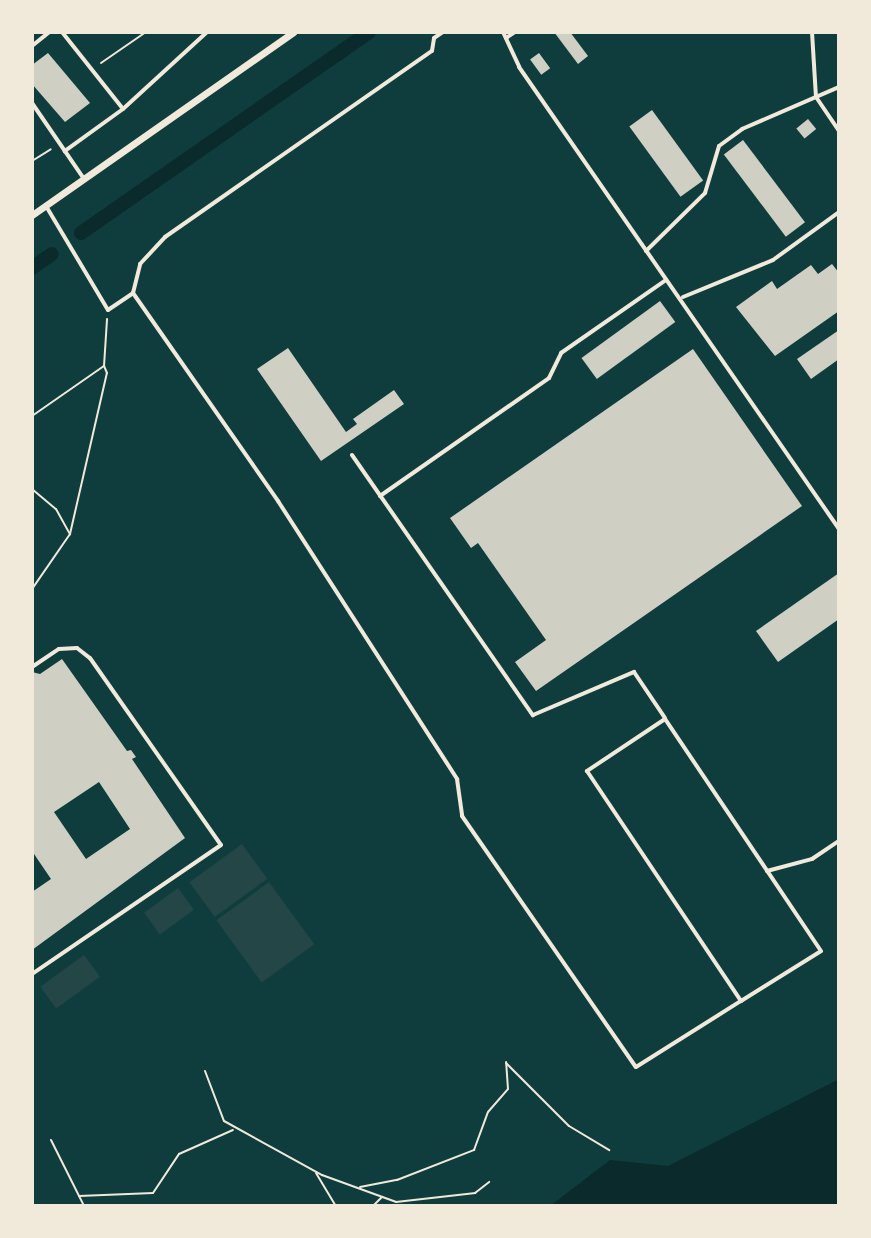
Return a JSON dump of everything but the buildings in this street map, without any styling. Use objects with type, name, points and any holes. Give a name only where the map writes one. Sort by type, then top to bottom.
[{"type":"street","points":[[32,215],[293,32]]},
{"type":"lane","points":[[32,46],[49,32]]},
{"type":"lane","points":[[62,32],[123,109]]},
{"type":"lane","points":[[65,151],[123,109],[207,32]]},
{"type":"lane","points":[[46,206],[108,310],[133,293],[140,264],[165,237],[432,51],[434,38],[443,32]]},
{"type":"lane","points":[[503,32],[519,67],[666,280],[683,297],[839,529]]},
{"type":"lane","points":[[506,38],[515,32]]},
{"type":"lane","points":[[812,32],[816,97],[839,131]]},
{"type":"lane","points":[[646,251],[705,193],[719,146],[742,129],[839,87]]},
{"type":"lane","points":[[32,103],[84,179]]},
{"type":"lane","points":[[683,297],[773,260],[839,212]]},
{"type":"lane","points":[[380,496],[549,378],[561,353],[666,280]]},
{"type":"lane","points":[[133,293],[278,501],[457,779],[462,816],[636,1067],[821,951],[634,672],[533,715],[352,455]]},
{"type":"lane","points":[[32,667],[59,649],[77,648],[90,658],[221,845],[32,974]]},
{"type":"lane","points":[[665,719],[587,771],[741,1001]]},
{"type":"lane","points":[[767,871],[812,859],[839,841]]},
{"type":"path","points":[[90,71],[146,32]]},
{"type":"path","points":[[32,161],[60,142]]},
{"type":"path","points":[[32,589],[70,534],[107,373],[104,366],[108,310]]},
{"type":"path","points":[[32,416],[104,366]]},
{"type":"path","points":[[32,489],[56,509],[70,534]]},
{"type":"path","points":[[359,1187],[423,1172],[474,1150],[488,1112],[508,1089],[506,1062],[569,1126],[609,1150]]},
{"type":"path","points":[[205,1071],[224,1121],[234,1130],[315,1171],[383,1196],[420,1201],[475,1193],[489,1182]]},
{"type":"path","points":[[79,1196],[153,1193],[179,1154],[234,1130]]},
{"type":"path","points":[[51,1140],[84,1206]]},
{"type":"path","points":[[315,1171],[336,1206]]},
{"type":"path","points":[[373,1206],[383,1196]]},
{"type":"shaded area","points":[[242,844],[267,879],[215,917],[189,882]]},
{"type":"shaded area","points":[[269,882],[314,944],[262,983],[216,920]]},
{"type":"shaded area","points":[[178,888],[194,910],[160,935],[144,913]]},
{"type":"shaded area","points":[[84,955],[100,977],[56,1009],[40,987]]},
{"type":"shaded area","points":[[839,1079],[839,1206],[550,1206],[610,1160],[668,1166]]},
{"type":"waterway","points":[[81,233],[369,32]]},
{"type":"waterway","points":[[32,268],[52,254]]}]
